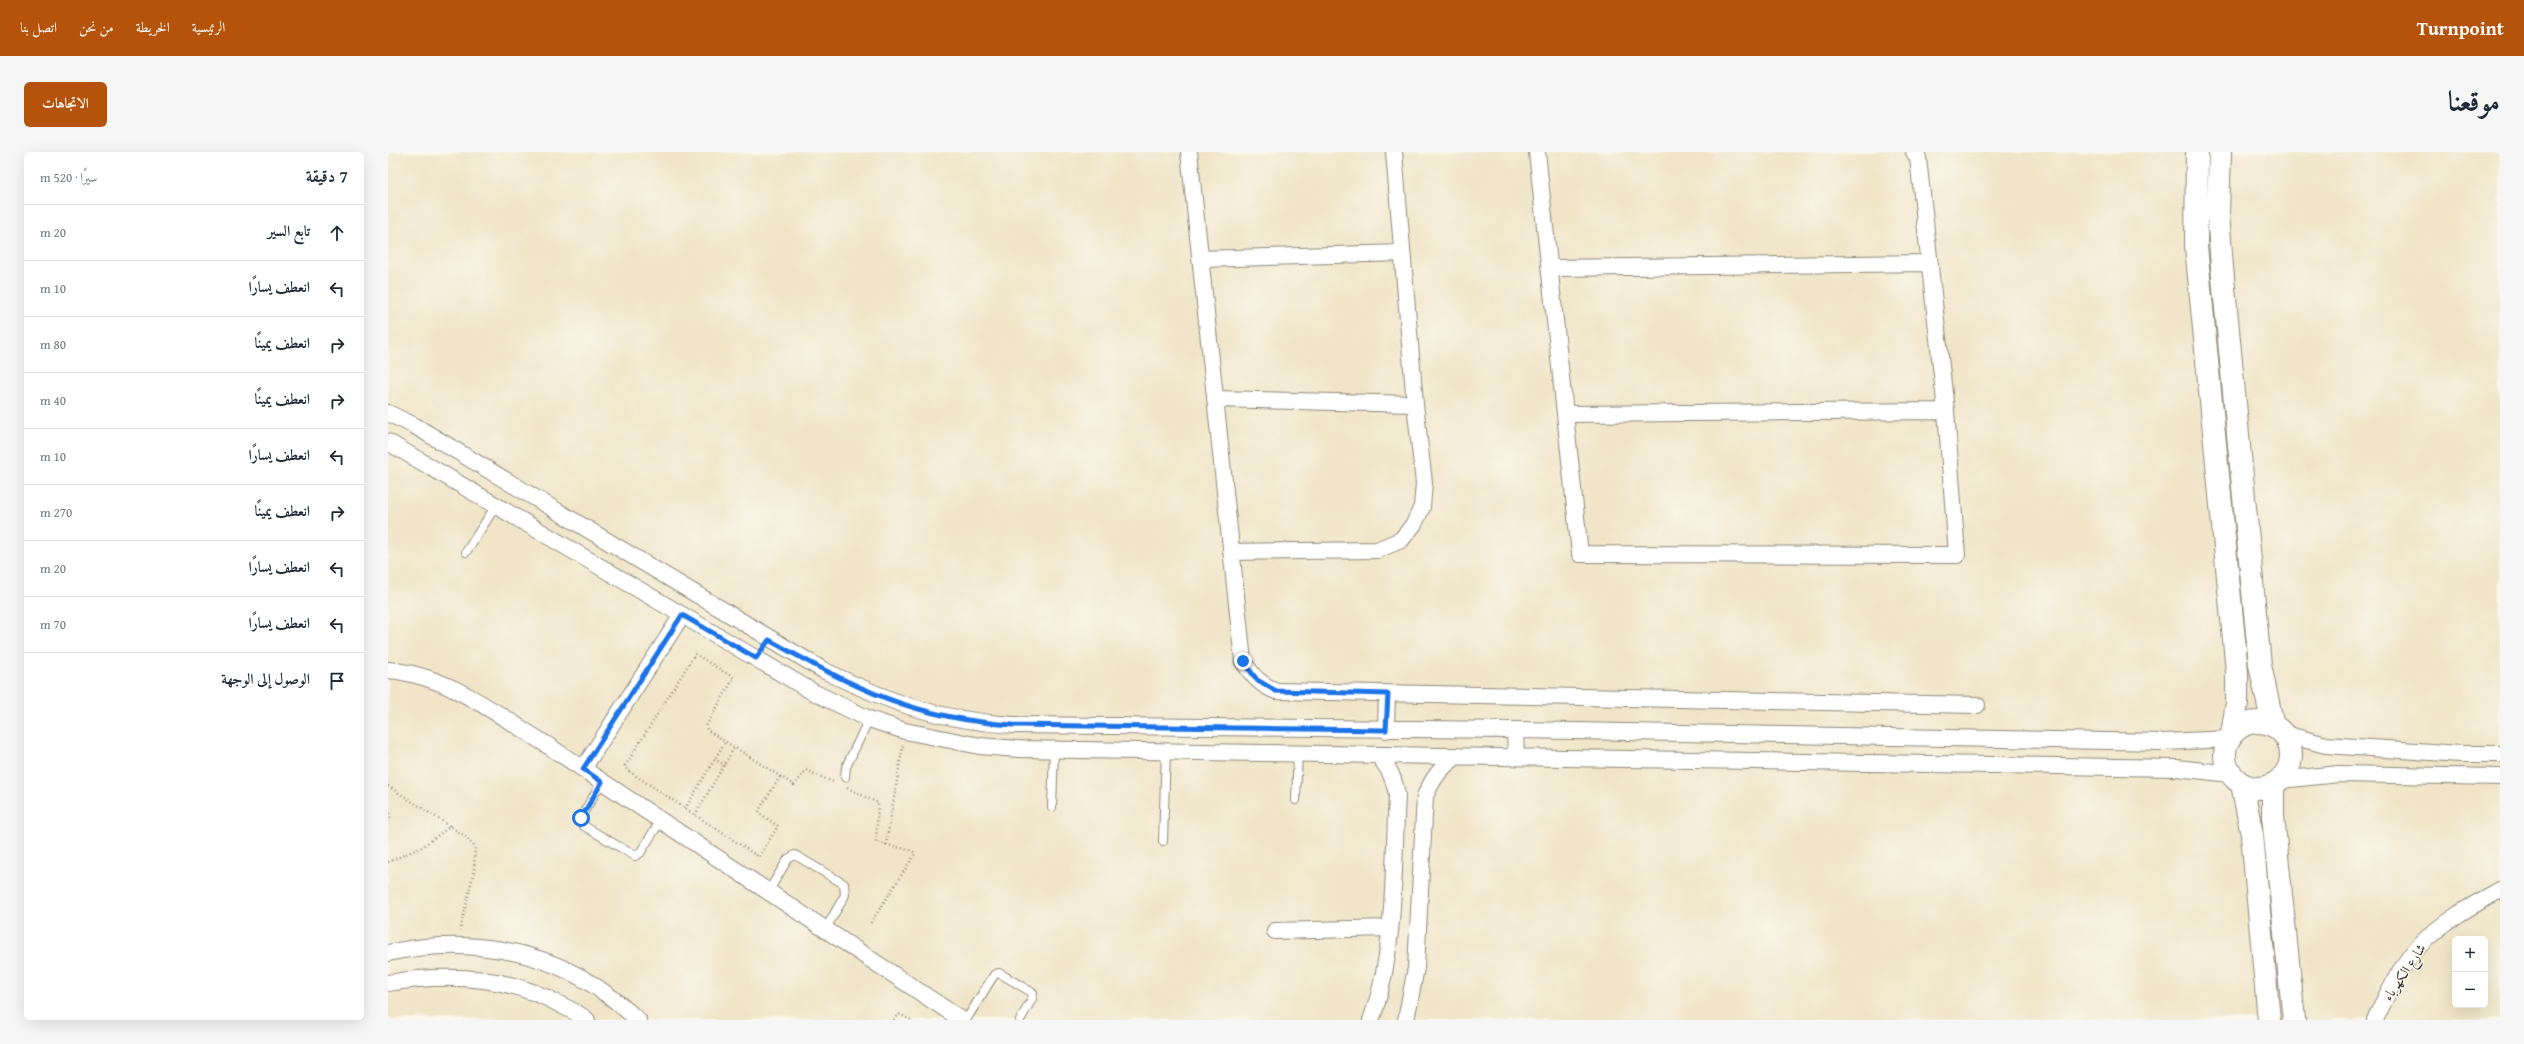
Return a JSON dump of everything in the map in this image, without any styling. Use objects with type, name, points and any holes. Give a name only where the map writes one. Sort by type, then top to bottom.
[{"type":"street","points":[[1188,152],[1243,661],[1257,680],[1276,691],[1977,705]]},
{"type":"street","points":[[1232,552],[1378,550],[1401,540],[1414,524],[1422,507],[1424,483],[1415,404],[1394,152]]},
{"type":"street","points":[[1537,152],[1551,268],[1564,414],[1580,554],[1957,555],[1946,411],[1918,158],[1914,152]]},
{"type":"street","points":[[2197,152],[2195,209],[2197,261],[2237,671],[2237,703],[2224,757],[2236,779],[2252,835],[2269,1020]]},
{"type":"street","points":[[2220,152],[2218,213],[2222,267],[2260,665],[2278,730],[2291,753],[2290,763],[2276,782],[2273,817],[2294,1020]]},
{"type":"street","points":[[1200,259],[1402,253]]},
{"type":"street","points":[[1551,268],[1930,263]]},
{"type":"street","points":[[1215,399],[1415,404]]},
{"type":"street","points":[[1564,414],[1946,411]]},
{"type":"street","points":[[388,413],[415,426],[769,640],[823,670],[875,695],[908,708],[977,723],[1386,730],[1516,730],[2164,742],[2230,736],[2242,726],[2256,722],[2326,745],[2461,754],[2500,754]]},
{"type":"street","points":[[388,442],[497,504],[592,562],[813,692],[869,719],[905,731],[980,746],[1054,750],[1332,753],[2178,768],[2236,779],[2263,788],[2276,782],[2339,774],[2500,777]]},
{"type":"street","points":[[592,562],[606,541]]},
{"type":"street","points":[[583,769],[682,615]]},
{"type":"street","points":[[756,658],[769,640]]},
{"type":"street","points":[[388,670],[408,672],[445,683],[583,769],[962,1020]]},
{"type":"street","points":[[1386,730],[1388,694]]},
{"type":"street","points":[[1332,729],[1332,753]]},
{"type":"street","points":[[1516,730],[1516,757]]},
{"type":"street","points":[[1371,1020],[1383,980],[1389,928],[1397,795],[1394,780],[1388,766],[1378,755]]},
{"type":"street","points":[[1406,1020],[1416,968],[1425,796],[1432,780],[1442,766],[1457,756]]},
{"type":"street","name":"شارع الكهرباء","points":[[2375,1020],[2388,993],[2418,946],[2458,914],[2500,890]]},
{"type":"street","points":[[1275,931],[1389,928]]},
{"type":"street","points":[[388,953],[456,945],[507,950],[556,966],[602,990],[638,1020]]},
{"type":"street","points":[[388,983],[453,976],[499,981],[544,995],[587,1020]]},
{"type":"lane","points":[[466,552],[497,504]]},
{"type":"lane","points":[[845,777],[846,767],[869,719]]},
{"type":"lane","points":[[1052,807],[1054,750]]},
{"type":"lane","points":[[1163,841],[1166,751]]},
{"type":"lane","points":[[1296,800],[1298,753]]},
{"type":"lane","points":[[602,782],[582,815],[584,826],[635,856],[640,853],[660,820]]},
{"type":"lane","points":[[768,892],[788,859],[795,855],[844,884],[845,895],[825,930]]},
{"type":"lane","points":[[966,1020],[994,976],[999,973],[1033,993],[1032,999],[1020,1020]]},
{"type":"path","points":[[780,777],[758,810],[778,826],[759,857],[625,768],[694,654],[734,678],[706,726],[707,730],[795,785],[806,770],[876,801],[879,806],[875,840],[886,845],[913,850],[915,854],[870,924]]},
{"type":"path","points":[[886,845],[905,731]]},
{"type":"path","points":[[685,809],[725,742]]},
{"type":"path","points":[[695,815],[734,748]]},
{"type":"path","points":[[714,759],[725,765]]},
{"type":"path","points":[[388,786],[466,836],[475,847],[474,871],[456,945]]},
{"type":"path","points":[[388,809],[390,817],[388,821]]},
{"type":"path","points":[[388,862],[422,847],[451,826]]},
{"type":"path","points":[[894,1020],[899,1014],[911,1020]]},
{"type":"route","points":[[581,818],[602,782],[583,769],[682,615],[756,658],[769,640],[823,670],[875,695],[908,708],[942,717],[977,723],[1013,725],[1386,730],[1388,694],[1276,691],[1266,687],[1257,680],[1243,661]]}]
